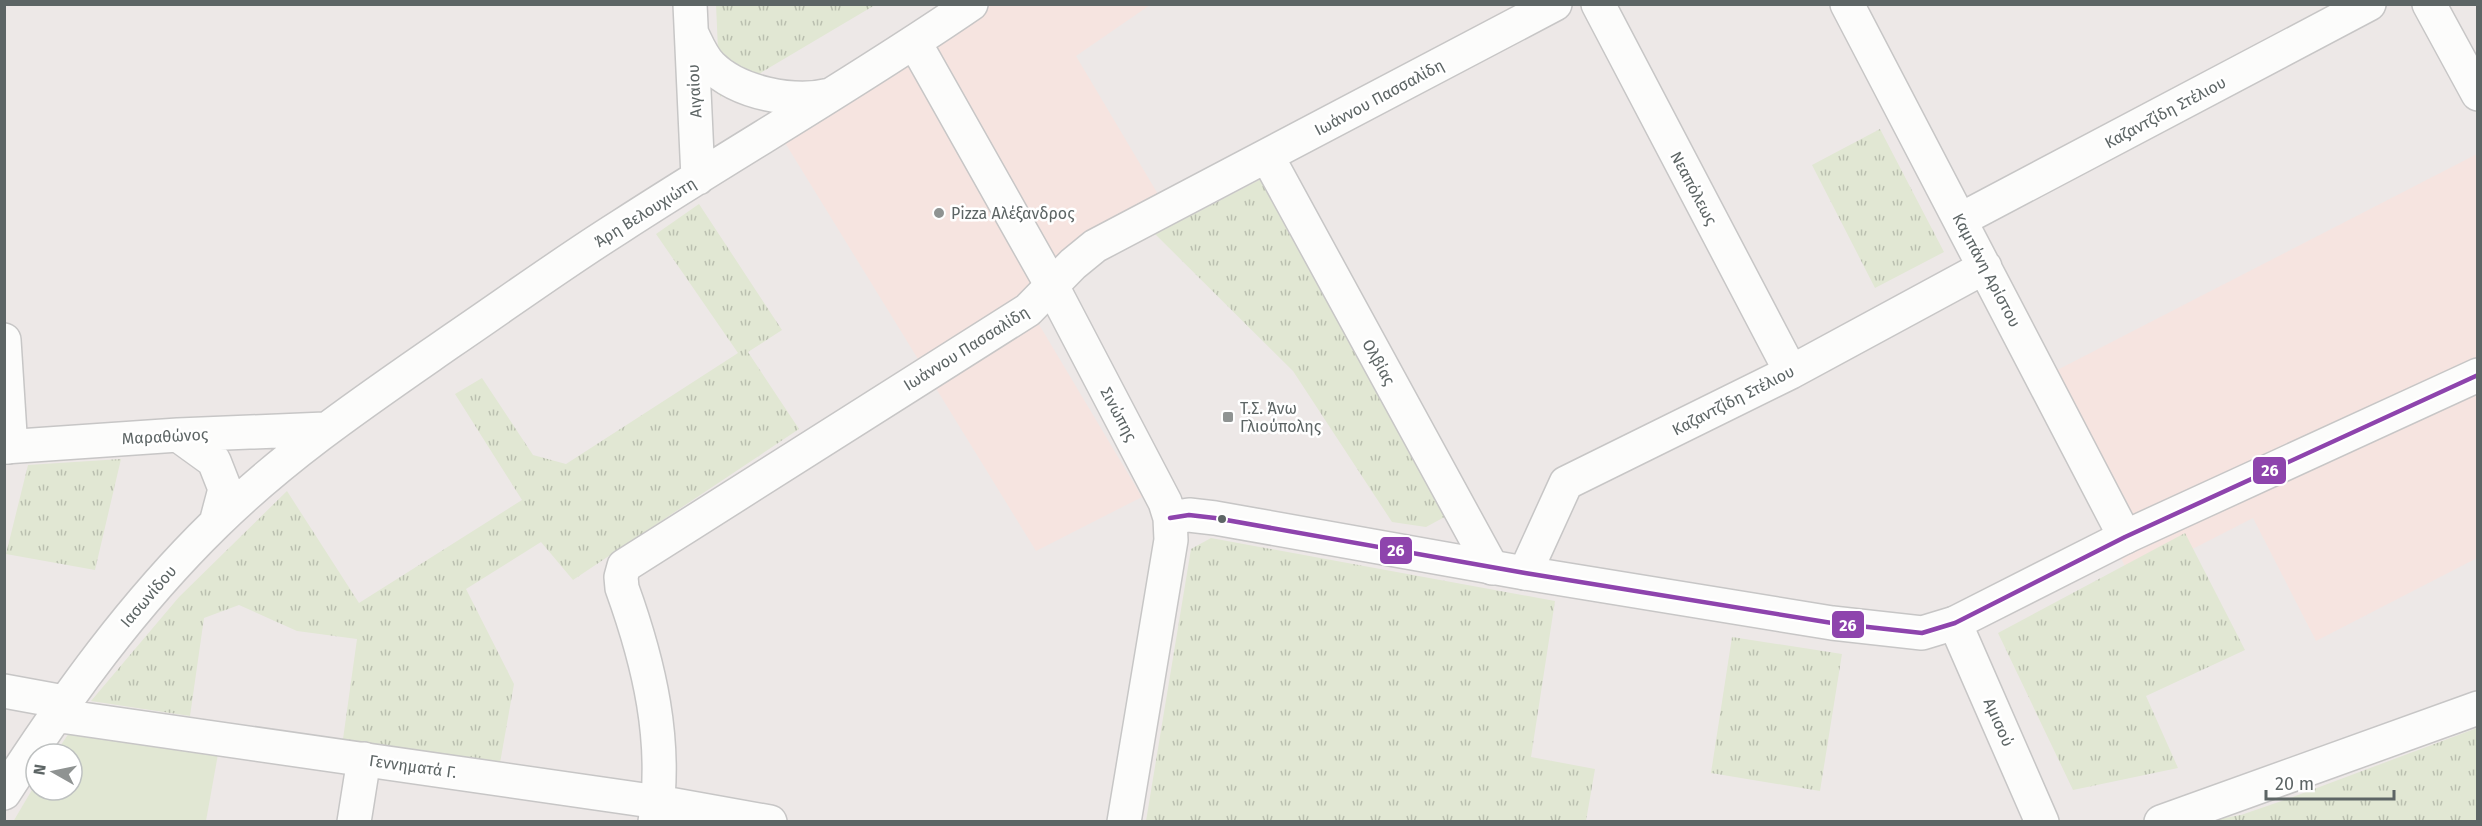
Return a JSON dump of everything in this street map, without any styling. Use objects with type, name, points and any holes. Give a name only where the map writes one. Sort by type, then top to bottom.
[{"type":"street","name":"Άρη Βελουχιώτη","points":[[325,429],[618,228],[835,94],[971,4]]},
{"type":"street","name":"Ιωάννου Πασσαλίδη","points":[[657,812],[661,765],[657,725],[645,666],[622,588],[621,577],[624,566],[1028,310],[1079,258],[1095,246],[1555,4]]},
{"type":"street","name":"Νεαπόλεως","points":[[1598,4],[1791,372]]},
{"type":"street","name":"Καμπάνη Αρίστου","points":[[1847,4],[2124,537]]},
{"type":"street","name":"Καζαντζίδη Στέλιου","points":[[1960,220],[2369,4]]},
{"type":"street","points":[[2429,4],[2478,94]]},
{"type":"street","points":[[690,19],[711,66],[740,85],[761,92],[798,98],[815,99],[835,94]]},
{"type":"street","name":"Αιγαίου","points":[[690,19],[698,178]]},
{"type":"street","name":"Σινώπης","points":[[915,43],[1052,286],[1165,502],[1170,518],[1171,540],[1124,822]]},
{"type":"street","name":"Ολβίας","points":[[1267,156],[1492,568]]},
{"type":"street","name":"Καζαντζίδη Στέλιου","points":[[1525,573],[1566,483],[1791,372],[1985,267]]},
{"type":"street","points":[[4,340],[10,434],[6,447]]},
{"type":"street","points":[[1170,518],[1189,515],[1215,518],[1492,568],[1882,630],[1922,633],[1954,623],[2124,537],[2478,375]]},
{"type":"street","name":"Μαραθώνος","points":[[6,447],[178,435],[325,429]]},
{"type":"street","name":"Ιασωνίδου","points":[[4,793],[59,708],[116,633],[216,523],[325,429]]},
{"type":"street","points":[[178,435],[214,461],[225,489],[216,523]]},
{"type":"street","name":"Αμισού","points":[[1954,623],[2042,822]]},
{"type":"street","name":"Γεννηματά Γ.","points":[[4,692],[59,708],[364,759],[657,812],[770,822]]},
{"type":"street","points":[[2161,822],[2478,708]]},
{"type":"street","points":[[354,822],[364,759]]},
{"type":"shaded area","points":[[973,5],[1150,5],[1076,56],[1165,206],[1022,296],[1142,497],[1036,551],[779,133]]},
{"type":"shaded area","points":[[2477,154],[2477,558],[2316,641],[2253,518],[2132,580],[2032,383]]},
{"type":"green space","points":[[716,4],[875,5],[720,97]]},
{"type":"green space","points":[[1880,129],[1944,252],[1875,288],[1812,165]]},
{"type":"green space","points":[[1267,176],[1452,513],[1426,527],[1392,522],[1293,371],[1155,234]]},
{"type":"green space","points":[[699,204],[782,330],[748,352],[799,429],[573,580],[541,542],[466,589],[514,684],[500,763],[343,739],[357,639],[297,631],[239,605],[204,618],[190,716],[91,701],[179,597],[287,491],[359,603],[522,500],[455,394],[482,378],[533,455],[566,464],[738,353],[656,234]]},
{"type":"green space","points":[[121,459],[95,570],[6,554],[28,465]]},
{"type":"green space","points":[[2185,533],[2245,650],[2146,696],[2178,768],[2073,790],[1998,633]]},
{"type":"green space","points":[[1211,538],[1555,601],[1531,757],[1595,769],[1586,821],[1146,821],[1191,549]]},
{"type":"green space","points":[[1732,637],[1842,654],[1820,791],[1711,773]]},
{"type":"green space","points":[[73,727],[218,754],[206,821],[13,822],[25,802],[84,802],[84,742],[63,742]]},
{"type":"green space","points":[[2477,728],[2477,821],[2201,822],[2241,815]]},
{"type":"transit line","name":"26","points":[[1170,518],[1189,515],[1215,518],[1525,573],[1832,623],[1922,633],[1955,623],[2125,537],[2478,375]]},
{"type":"place","name":"Pizza Αλέξανδρος","points":[[939,213]]},
{"type":"place","name":"Τ.Σ. Άνω Γλιούπολης","points":[[1228,417]]}]
